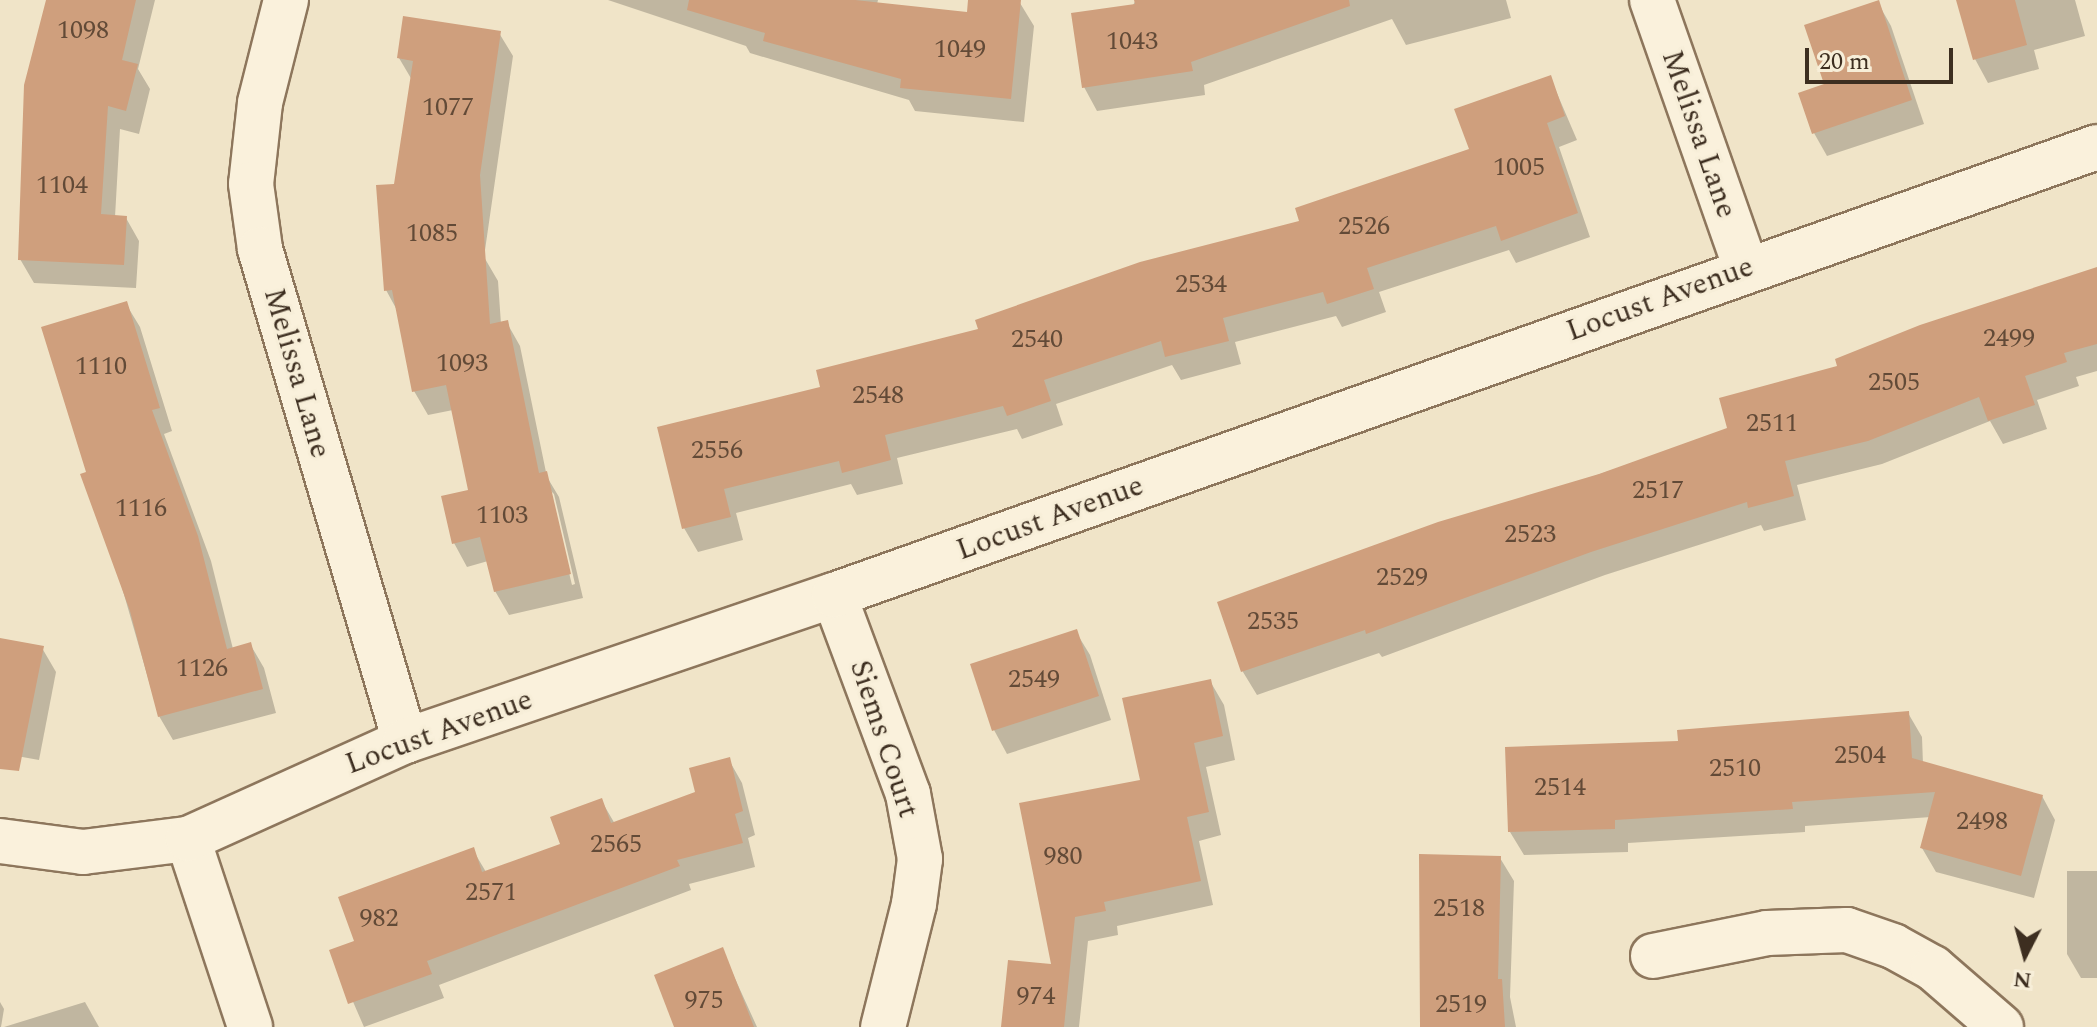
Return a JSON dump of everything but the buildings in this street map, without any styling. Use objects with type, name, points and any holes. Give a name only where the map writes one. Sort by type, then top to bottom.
[{"type":"street","name":"Melissa Lane","points":[[286,0],[260,103],[251,184],[260,249],[405,741]]},
{"type":"street","name":"Melissa Lane","points":[[1652,0],[1746,269]]},
{"type":"street","name":"Locust Avenue","points":[[0,841],[83,852],[188,839],[405,741],[834,595],[2097,147]]},
{"type":"street","name":"Siems Court","points":[[834,595],[908,794],[920,859],[914,904],[883,1027]]},
{"type":"street","points":[[188,839],[250,1027]]},
{"type":"street","points":[[1653,956],[1767,933],[1847,930],[1893,946],[1933,968],[2001,1027]]}]
